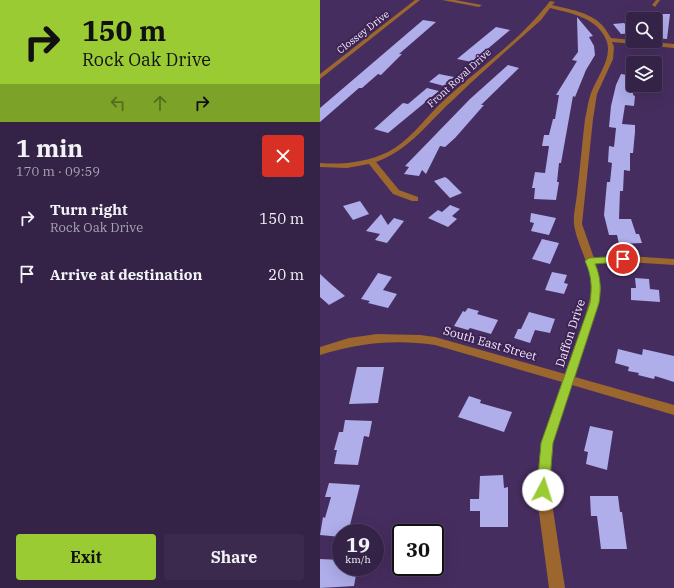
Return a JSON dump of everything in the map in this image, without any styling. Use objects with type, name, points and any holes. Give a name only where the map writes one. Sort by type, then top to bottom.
[{"type":"street","name":"Clossey Drive","points":[[320,77],[418,0]]},
{"type":"street","points":[[444,0],[479,5]]},
{"type":"street","points":[[551,3],[590,19],[600,26],[609,40],[674,46]]},
{"type":"street","name":"Front Royal Drive","points":[[320,165],[344,166],[372,161],[391,153],[406,143],[441,107],[539,19],[551,3]]},
{"type":"street","name":"Daffon Drive","points":[[557,588],[543,490],[547,443],[594,303],[596,288],[594,272],[589,261],[578,224],[589,119],[594,94],[610,58],[611,47],[609,40]]},
{"type":"street","points":[[372,161],[396,192],[415,199]]},
{"type":"street","points":[[589,261],[628,259],[674,262]]},
{"type":"street","name":"South East Street","points":[[320,350],[364,338],[388,336],[412,337],[435,341],[674,410]]},
{"type":"building","points":[[662,14],[670,14],[667,39],[662,39]]},
{"type":"building","points":[[577,17],[593,36],[589,37],[594,46],[595,55],[586,70],[575,97],[573,96],[561,163],[559,163],[557,182],[559,182],[556,200],[534,199],[535,188],[532,188],[535,172],[545,173],[549,146],[542,146],[544,135],[549,135],[553,119],[555,119],[559,95],[556,95],[577,61],[572,60],[578,52]]},
{"type":"building","points":[[423,20],[436,22],[399,54],[402,54],[381,75],[378,74],[362,88],[359,88],[320,122],[320,108]]},
{"type":"building","points":[[624,23],[626,25],[626,34],[621,34],[613,24]]},
{"type":"building","points":[[496,27],[510,30],[472,62],[457,59]]},
{"type":"building","points":[[508,65],[519,68],[481,105],[484,105],[455,138],[445,147],[440,146],[426,174],[422,170],[419,176],[404,174],[409,167],[405,166],[470,99]]},
{"type":"building","points":[[439,74],[454,77],[444,86],[429,82]]},
{"type":"building","points":[[621,74],[626,75],[626,92],[633,92],[633,95],[635,96],[634,106],[625,105],[622,124],[635,125],[635,132],[633,153],[630,153],[630,171],[624,170],[623,191],[620,191],[619,219],[631,219],[636,234],[639,234],[642,243],[619,244],[617,235],[609,235],[604,215],[607,182],[610,182],[612,163],[608,162],[609,146],[614,147],[616,128],[609,127],[611,106],[616,85]]},
{"type":"building","points":[[427,88],[439,91],[388,133],[374,129],[403,103],[408,104]]},
{"type":"building","points":[[445,177],[462,193],[450,198],[434,181]]},
{"type":"building","points":[[360,201],[369,214],[353,220],[343,206]]},
{"type":"building","points":[[450,205],[460,209],[452,216],[457,219],[448,227],[428,218],[438,210],[442,212]]},
{"type":"building","points":[[531,213],[556,218],[549,235],[531,231],[534,223],[530,222]]},
{"type":"building","points":[[381,214],[388,225],[394,218],[404,221],[387,243],[375,240],[380,234],[366,231]]},
{"type":"building","points":[[542,239],[559,243],[550,264],[532,259]]},
{"type":"building","points":[[552,272],[567,275],[564,283],[568,284],[564,294],[545,290]]},
{"type":"building","points":[[378,273],[392,277],[383,290],[397,294],[388,308],[368,303],[370,301],[361,299]]},
{"type":"building","points":[[320,274],[345,296],[329,305],[320,297]]},
{"type":"building","points":[[635,278],[649,279],[650,289],[659,290],[660,302],[631,300],[631,288],[636,288]]},
{"type":"building","points":[[468,308],[479,311],[477,314],[498,320],[491,334],[470,328],[468,330],[454,326],[463,311],[465,312]]},
{"type":"building","points":[[529,312],[555,319],[550,333],[535,330],[530,343],[514,338],[518,329],[521,329]]},
{"type":"building","points":[[618,349],[642,355],[643,349],[674,356],[674,382],[655,376],[654,379],[638,375],[639,373],[628,371],[629,367],[615,363]]},
{"type":"building","points":[[357,367],[384,367],[378,403],[349,404]]},
{"type":"building","points":[[469,396],[481,400],[480,403],[512,412],[504,432],[458,417]]},
{"type":"building","points":[[345,420],[372,421],[369,437],[364,436],[358,465],[334,464],[337,450],[334,450],[339,432],[343,432]]},
{"type":"building","points":[[590,426],[613,431],[607,470],[586,464],[588,452],[584,451]]},
{"type":"building","points":[[503,475],[504,488],[508,487],[508,527],[480,527],[480,511],[470,511],[470,499],[479,499],[480,476]]},
{"type":"building","points":[[329,483],[360,485],[350,524],[332,524],[332,536],[320,535],[323,517],[325,518],[331,497],[325,497]]},
{"type":"building","points":[[590,496],[618,496],[620,512],[622,512],[627,549],[601,549],[597,516],[591,516]]},
{"type":"building","points":[[320,559],[332,560],[332,576],[356,576],[354,586],[320,588]]},
{"type":"route","points":[[543,490],[547,443],[594,303],[596,288],[594,272],[589,261],[623,259]]}]
